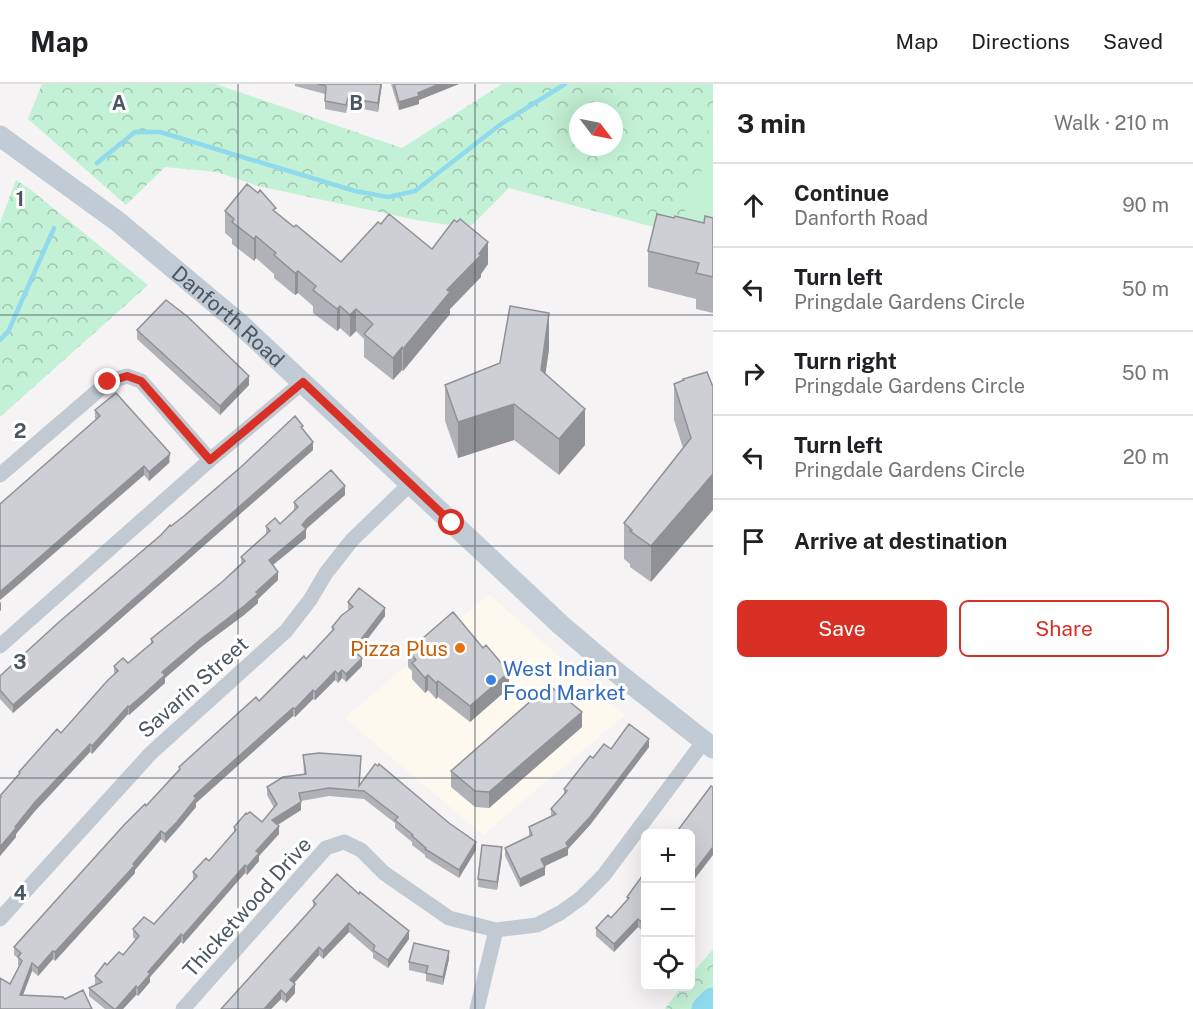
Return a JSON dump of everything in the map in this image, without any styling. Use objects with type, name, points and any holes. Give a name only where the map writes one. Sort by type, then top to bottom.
[{"type":"main road","name":"Danforth Road","points":[[0,136],[117,221],[238,323],[583,645],[708,744]]},
{"type":"street","points":[[0,475],[108,382],[127,376],[141,381],[210,460]]},
{"type":"street","points":[[0,646],[210,460],[303,382]]},
{"type":"street","name":"Savarin Street","points":[[0,919],[151,753],[286,631],[352,540],[410,484]]},
{"type":"street","name":"Thicketwood Drive","points":[[183,1009],[326,848],[344,842],[361,850],[384,873],[449,918],[496,930],[537,925],[560,913],[581,898],[604,875],[708,744]]},
{"type":"street","points":[[477,1009],[496,930]]},
{"type":"shaded area","points":[[489,594],[625,715],[483,835],[345,718]]},
{"type":"green space","points":[[42,84],[216,84],[402,148],[502,84],[713,84],[713,243],[509,188],[469,228],[416,220],[258,186],[217,172],[165,167],[126,205],[28,119]]},
{"type":"green space","points":[[713,117],[713,171],[698,166]]},
{"type":"green space","points":[[697,170],[713,175],[713,225],[683,217]]},
{"type":"green space","points":[[16,180],[148,285],[0,417],[0,223]]},
{"type":"green space","points":[[713,949],[713,1009],[665,1009],[678,991],[695,991],[695,970]]},
{"type":"building","points":[[318,84],[381,84],[378,103],[348,98],[346,105],[325,101],[326,86]]},
{"type":"building","points":[[394,84],[439,84],[418,93],[419,96],[399,102]]},
{"type":"building","points":[[247,184],[258,193],[260,190],[276,208],[273,210],[294,227],[296,225],[341,262],[378,222],[381,224],[389,214],[432,249],[454,220],[457,222],[460,219],[488,242],[479,254],[481,255],[447,290],[450,292],[393,358],[364,334],[373,324],[356,309],[350,315],[340,306],[337,309],[313,290],[316,286],[298,271],[295,273],[256,236],[254,239],[232,222],[234,219],[225,211]]},
{"type":"building","points":[[657,214],[704,223],[705,216],[713,218],[713,277],[696,273],[699,263],[648,251]]},
{"type":"building","points":[[166,300],[188,317],[249,376],[220,406],[137,330]]},
{"type":"building","points":[[510,306],[549,313],[541,370],[585,409],[559,439],[514,404],[458,422],[445,385],[500,363]]},
{"type":"building","points":[[707,372],[713,387],[713,474],[651,546],[630,531],[632,530],[624,523],[691,438],[674,384]]},
{"type":"building","points":[[116,393],[170,453],[169,455],[149,472],[144,466],[0,592],[0,504],[100,416],[95,410]]},
{"type":"building","points":[[295,416],[313,442],[13,705],[0,690],[0,676],[170,525],[184,516],[242,466]]},
{"type":"building","points":[[331,470],[345,486],[307,519],[302,525],[306,529],[269,560],[278,572],[256,592],[258,594],[162,672],[165,675],[128,706],[92,746],[90,744],[35,802],[0,847],[0,796],[19,772],[57,729],[61,733],[118,671],[114,666],[123,658],[128,663],[153,642],[151,639],[222,582],[245,561],[241,557],[270,531],[266,526],[275,518],[280,524],[298,507],[294,502]]},
{"type":"building","points":[[359,588],[385,608],[353,650],[362,658],[346,674],[342,670],[338,674],[335,671],[315,692],[313,690],[295,709],[293,708],[194,796],[196,798],[177,822],[165,834],[161,831],[133,864],[135,865],[55,952],[53,951],[38,968],[32,963],[20,995],[63,997],[65,999],[83,990],[92,1009],[0,1009],[0,978],[10,984],[22,961],[18,957],[21,953],[14,947],[124,825],[145,804],[146,806],[180,769],[179,767],[256,697],[259,701],[304,656],[306,659],[334,629],[332,627],[342,615],[353,607],[348,602]]},
{"type":"building","points":[[453,612],[483,648],[486,645],[509,672],[470,706],[438,681],[436,683],[428,675],[425,678],[412,663],[416,660],[408,651]]},
{"type":"building","points":[[549,685],[582,712],[489,792],[475,791],[451,771]]},
{"type":"building","points":[[629,724],[649,739],[590,817],[566,843],[568,847],[541,859],[545,867],[520,879],[505,848],[532,835],[529,827],[556,814],[551,809],[567,791],[564,789],[590,756],[593,758],[604,744],[611,749]]},
{"type":"building","points":[[319,753],[361,756],[359,786],[375,764],[378,766],[379,764],[449,823],[476,842],[459,870],[425,849],[395,820],[398,817],[364,791],[329,788],[299,793],[301,802],[272,820],[279,826],[256,851],[259,853],[247,867],[245,865],[183,936],[181,934],[148,972],[150,974],[138,988],[136,986],[116,1009],[89,988],[102,982],[95,976],[105,963],[107,965],[119,952],[123,955],[139,936],[133,929],[144,917],[154,924],[197,876],[193,872],[206,858],[209,861],[236,830],[234,827],[246,813],[250,812],[262,822],[277,804],[267,787],[283,777],[306,774],[303,755]]},
{"type":"building","points":[[711,786],[713,787],[713,847],[695,870],[695,829],[679,829]]},
{"type":"building","points":[[482,845],[502,847],[497,882],[478,879]]},
{"type":"building","points":[[337,874],[359,894],[360,892],[409,931],[388,960],[373,950],[375,946],[349,923],[323,951],[319,947],[290,980],[295,984],[286,995],[281,990],[264,1009],[221,1009],[316,904],[313,901]]},
{"type":"building","points":[[641,878],[641,922],[638,919],[614,944],[596,928],[608,915],[611,918],[629,898],[627,897]]},
{"type":"building","points":[[414,943],[449,951],[443,977],[426,973],[428,966],[409,962]]},
{"type":"waterway","points":[[97,163],[135,132],[160,132],[355,191],[388,197],[415,191],[501,124],[565,84]]},
{"type":"waterway","points":[[0,340],[8,332],[54,228]]},
{"type":"waterway","points":[[705,1009],[713,1001]]},
{"type":"place","name":"Pizza Plus","points":[[460,648]]},
{"type":"place","name":"West Indian Food Market","points":[[491,680]]},
{"type":"route","points":[[108,382],[127,376],[141,381],[210,460],[303,382],[452,523]]}]
